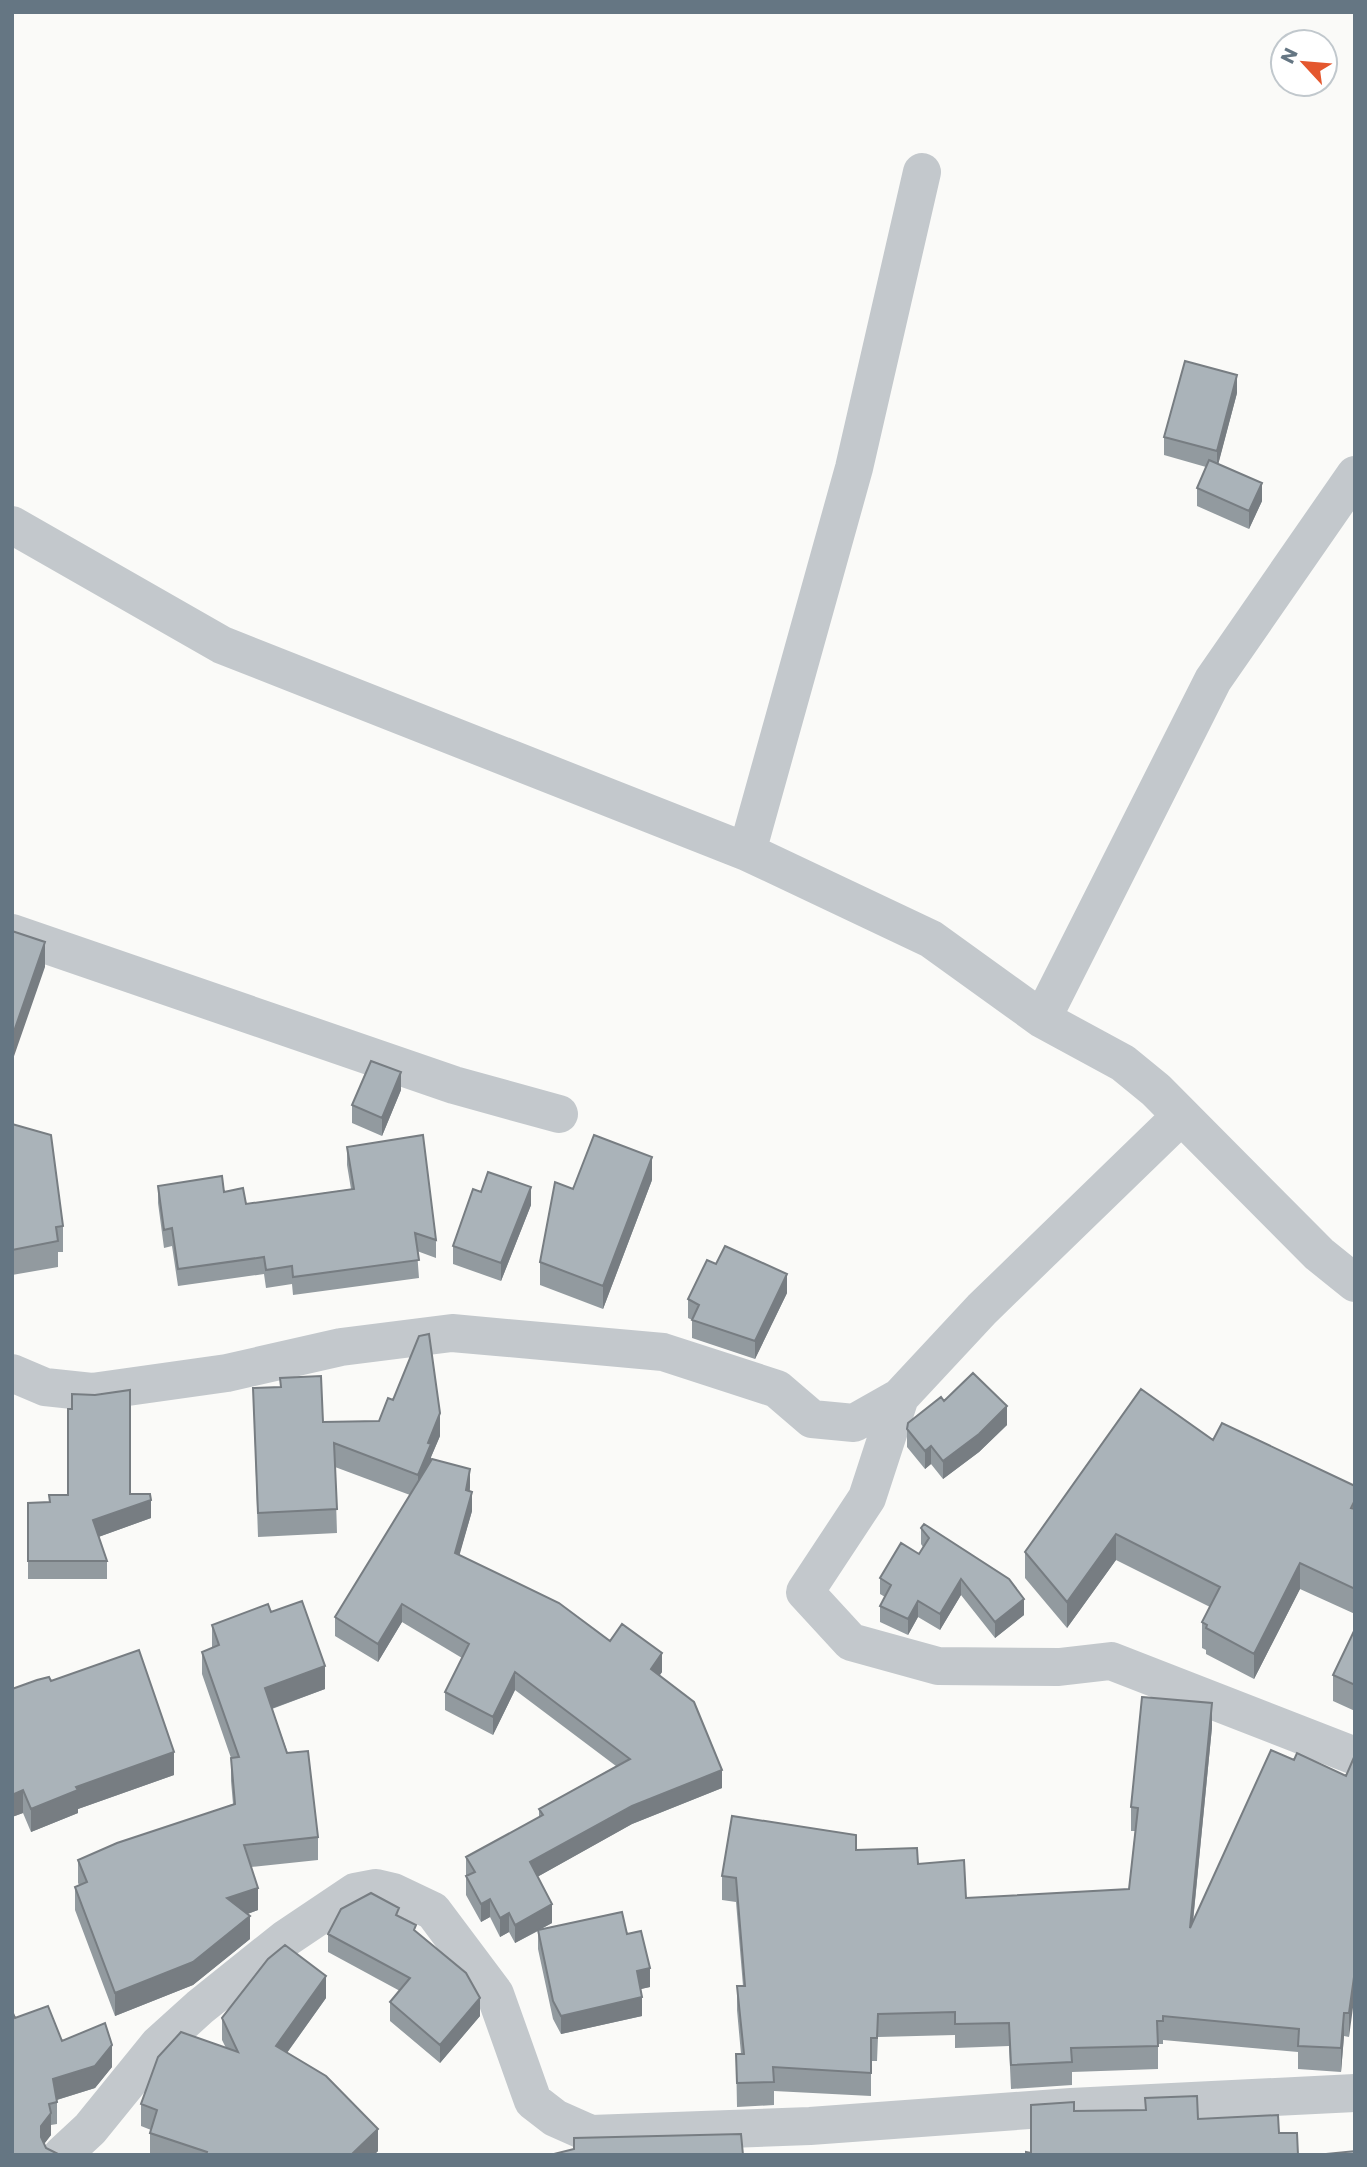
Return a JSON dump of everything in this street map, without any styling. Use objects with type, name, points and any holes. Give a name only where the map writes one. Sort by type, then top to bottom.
[{"type":"street","points":[[747,852],[853,468],[922,172]]},
{"type":"street","points":[[1042,1019],[1213,680],[1355,475]]},
{"type":"street","points":[[12,525],[222,645],[747,852],[931,939],[1042,1019],[1123,1063],[1181,1116],[1319,1254],[1355,1283]]},
{"type":"street","points":[[12,933],[453,1086],[559,1114]]},
{"type":"street","points":[[12,1373],[45,1387],[92,1392],[227,1373],[341,1347],[452,1333],[663,1352],[777,1389],[812,1419],[854,1423],[900,1397],[982,1309],[1181,1116]]},
{"type":"street","points":[[900,1397],[867,1499],[805,1592],[851,1642],[938,1666],[1059,1667],[1111,1661],[1355,1756]]},
{"type":"street","points":[[62,2155],[90,2129],[159,2043],[200,2007],[285,1939],[355,1892],[376,1888],[393,1892],[433,1911],[495,1994],[533,2101],[555,2118],[591,2134],[810,2126],[1071,2107],[1355,2093]]},
{"type":"building","points":[[1185,361],[1237,375],[1217,451],[1164,437]]},
{"type":"building","points":[[1209,460],[1262,483],[1249,511],[1197,488]]},
{"type":"building","points":[[12,931],[45,942],[12,1037]]},
{"type":"building","points":[[371,1061],[401,1072],[382,1118],[352,1105]]},
{"type":"building","points":[[12,1124],[51,1135],[63,1226],[56,1227],[58,1241],[12,1250]]},
{"type":"building","points":[[423,1135],[436,1240],[415,1233],[419,1260],[293,1277],[292,1266],[266,1270],[264,1257],[178,1269],[172,1228],[164,1230],[158,1186],[222,1176],[224,1192],[243,1188],[246,1204],[354,1189],[347,1147]]},
{"type":"building","points":[[594,1135],[652,1157],[603,1286],[540,1262],[555,1182],[573,1189]]},
{"type":"building","points":[[488,1172],[531,1187],[501,1263],[453,1246],[473,1189],[481,1192]]},
{"type":"building","points":[[725,1246],[787,1274],[755,1341],[692,1320],[699,1305],[688,1299],[707,1260],[716,1264]]},
{"type":"building","points":[[429,1334],[440,1413],[418,1475],[334,1443],[337,1509],[258,1513],[253,1388],[281,1387],[280,1378],[321,1376],[323,1422],[379,1421],[388,1398],[393,1400],[419,1336]]},
{"type":"building","points":[[973,1373],[1007,1406],[979,1434],[943,1461],[931,1446],[925,1451],[907,1429],[908,1423],[941,1397],[944,1401]]},
{"type":"building","points":[[1141,1389],[1213,1440],[1222,1423],[1355,1486],[1355,1500],[1351,1508],[1355,1509],[1355,1589],[1300,1563],[1254,1654],[1206,1628],[1207,1625],[1202,1622],[1220,1587],[1116,1534],[1067,1602],[1025,1552]]},
{"type":"building","points":[[130,1390],[130,1494],[150,1494],[151,1500],[93,1520],[107,1561],[28,1561],[28,1503],[50,1502],[49,1495],[68,1495],[68,1409],[72,1409],[72,1394],[95,1395]]},
{"type":"building","points":[[432,1459],[470,1469],[466,1490],[472,1492],[455,1553],[559,1603],[610,1641],[622,1624],[662,1653],[651,1669],[694,1702],[722,1770],[632,1806],[530,1862],[552,1904],[515,1925],[509,1913],[500,1918],[490,1899],[481,1904],[466,1876],[475,1872],[466,1857],[543,1815],[539,1809],[630,1759],[515,1672],[493,1717],[445,1692],[469,1644],[402,1604],[378,1644],[335,1617]]},
{"type":"building","points":[[924,1524],[1009,1579],[1024,1599],[995,1622],[961,1579],[940,1614],[918,1601],[908,1619],[880,1606],[891,1585],[880,1578],[901,1543],[919,1554],[929,1538],[921,1528]]},
{"type":"building","points":[[302,1601],[325,1666],[265,1688],[287,1753],[308,1751],[318,1837],[244,1845],[258,1888],[227,1898],[250,1916],[193,1962],[115,1993],[75,1887],[87,1882],[78,1860],[117,1843],[235,1804],[231,1758],[239,1757],[202,1652],[219,1645],[212,1625],[268,1604],[271,1612]]},
{"type":"building","points":[[1355,1629],[1355,1685],[1333,1675]]},
{"type":"building","points":[[139,1650],[174,1752],[76,1787],[78,1790],[31,1809],[23,1790],[12,1795],[12,1689],[49,1677],[51,1681]]},
{"type":"building","points":[[1142,1697],[1212,1703],[1190,1928],[1271,1750],[1294,1760],[1297,1753],[1346,1776],[1355,1755],[1355,1970],[1349,2013],[1344,2013],[1341,2048],[1298,2046],[1299,2029],[1163,2016],[1163,2021],[1157,2021],[1158,2046],[1071,2048],[1072,2062],[1011,2065],[1009,2023],[955,2024],[955,2012],[878,2014],[877,2038],[871,2038],[871,2073],[773,2067],[774,2082],[737,2083],[736,2054],[744,2054],[737,1986],[745,1986],[736,1878],[722,1876],[732,1816],[856,1835],[856,1850],[917,1848],[918,1864],[964,1860],[966,1898],[1129,1889],[1138,1808],[1131,1807]]},
{"type":"building","points":[[371,1893],[399,1908],[396,1915],[416,1925],[414,1930],[466,1973],[480,1998],[440,2045],[390,2002],[410,1978],[328,1934],[341,1909]]},
{"type":"building","points":[[622,1912],[627,1934],[641,1931],[650,1968],[637,1971],[642,1997],[561,2016],[553,2001],[538,1930]]},
{"type":"building","points":[[285,1945],[326,1976],[276,2046],[326,2076],[378,2129],[351,2155],[206,2155],[207,2152],[150,2133],[157,2110],[141,2104],[158,2057],[181,2032],[238,2052],[222,2018],[268,1959]]},
{"type":"building","points":[[48,2006],[62,2041],[105,2023],[112,2045],[95,2066],[53,2079],[57,2102],[49,2104],[51,2113],[41,2126],[41,2137],[46,2148],[60,2155],[12,2155],[12,2011],[15,2018]]},
{"type":"building","points":[[1197,2096],[1198,2119],[1278,2115],[1279,2133],[1297,2133],[1298,2155],[1026,2155],[1026,2152],[1031,2153],[1031,2105],[1074,2102],[1074,2111],[1146,2110],[1145,2098]]},
{"type":"building","points":[[741,2134],[743,2155],[550,2155],[574,2149],[574,2138]]},
{"type":"building","points":[[1355,2151],[1355,2155],[1316,2155]]}]
